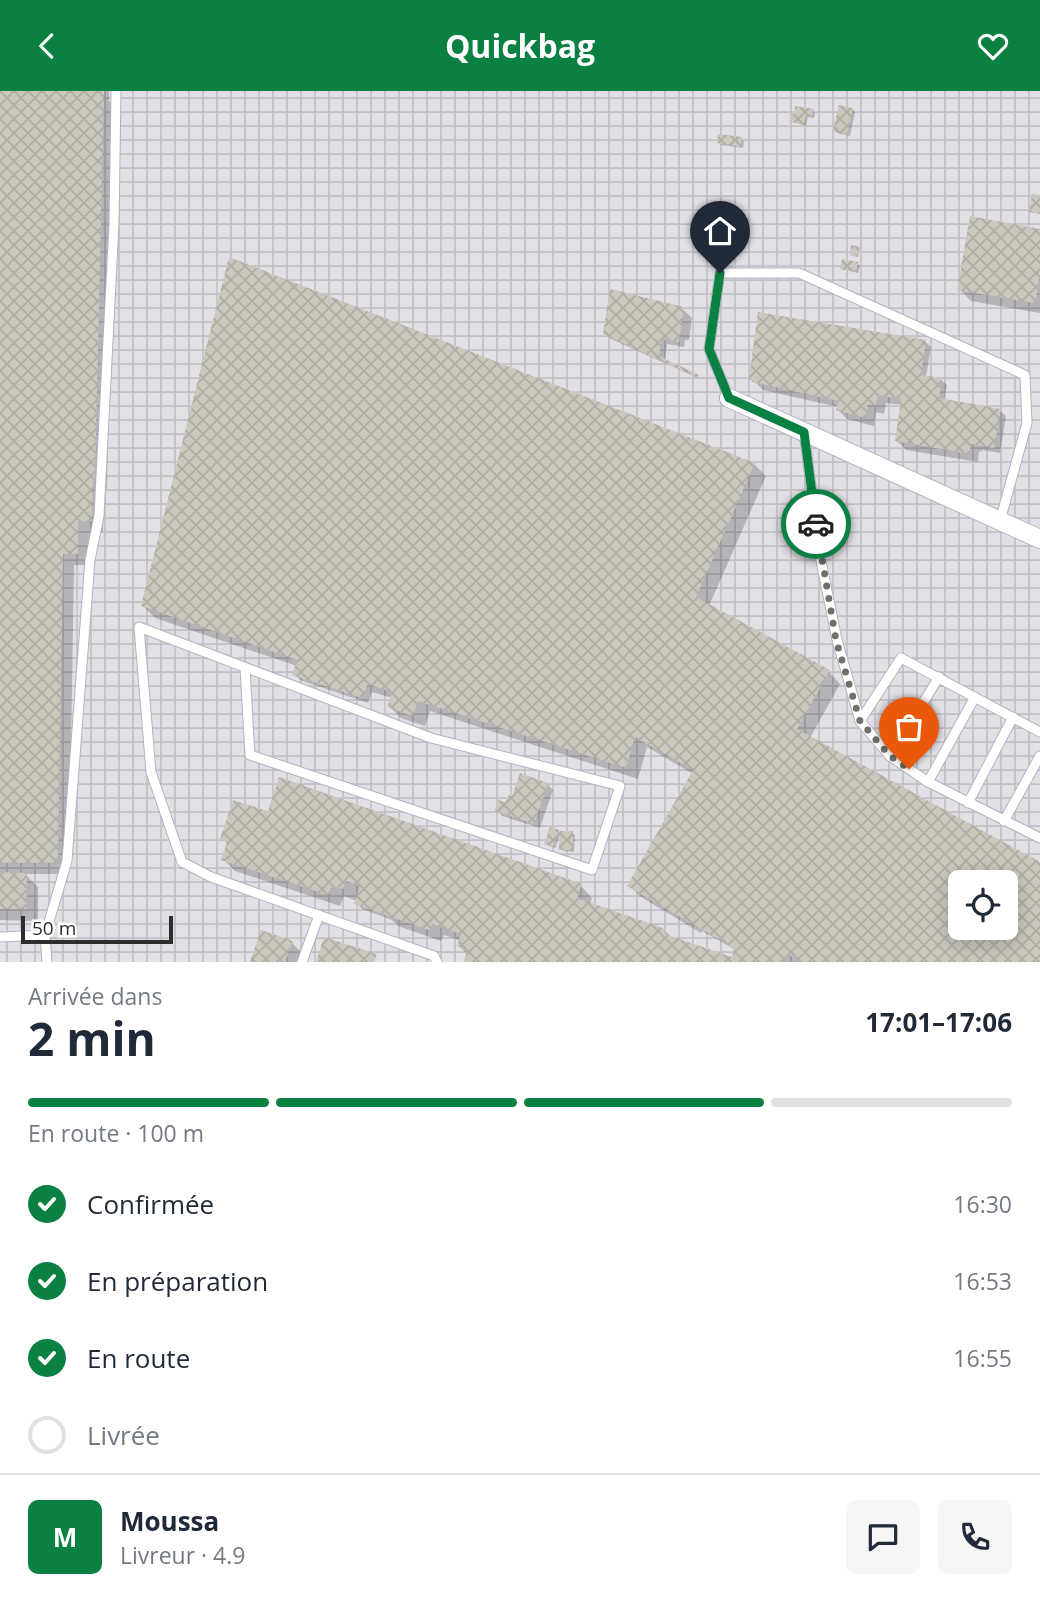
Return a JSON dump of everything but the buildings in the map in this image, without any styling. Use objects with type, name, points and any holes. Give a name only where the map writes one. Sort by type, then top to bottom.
[{"type":"street","points":[[729,398],[1000,521],[1039,535]]},
{"type":"lane","points":[[47,962],[45,935],[67,861],[90,560],[99,516],[114,224],[116,91]]},
{"type":"lane","points":[[729,398],[709,349],[720,273],[799,273],[1025,375],[1027,423],[1000,521]]},
{"type":"lane","points":[[804,432],[820,556],[836,640],[860,721],[890,756],[928,782],[1040,838]]},
{"type":"lane","points":[[245,669],[250,755],[592,870],[620,786],[431,738],[139,627],[151,772],[182,862],[211,877],[434,956],[437,962]]},
{"type":"lane","points":[[860,721],[901,658],[1040,732]]},
{"type":"lane","points":[[890,756],[939,677]]},
{"type":"lane","points":[[928,782],[975,697]]},
{"type":"lane","points":[[968,803],[1013,717]]},
{"type":"lane","points":[[1004,821],[1040,757]]},
{"type":"lane","points":[[302,962],[318,915]]},
{"type":"lane","points":[[0,937],[45,935]]},
{"type":"shaded area","points":[[0,91],[1040,91],[1040,962],[0,962]]},
{"type":"way so far","points":[[816,524],[836,640],[860,721],[890,756],[909,769]]},
{"type":"route","points":[[720,273],[709,349],[729,398],[804,432],[816,524]]}]
